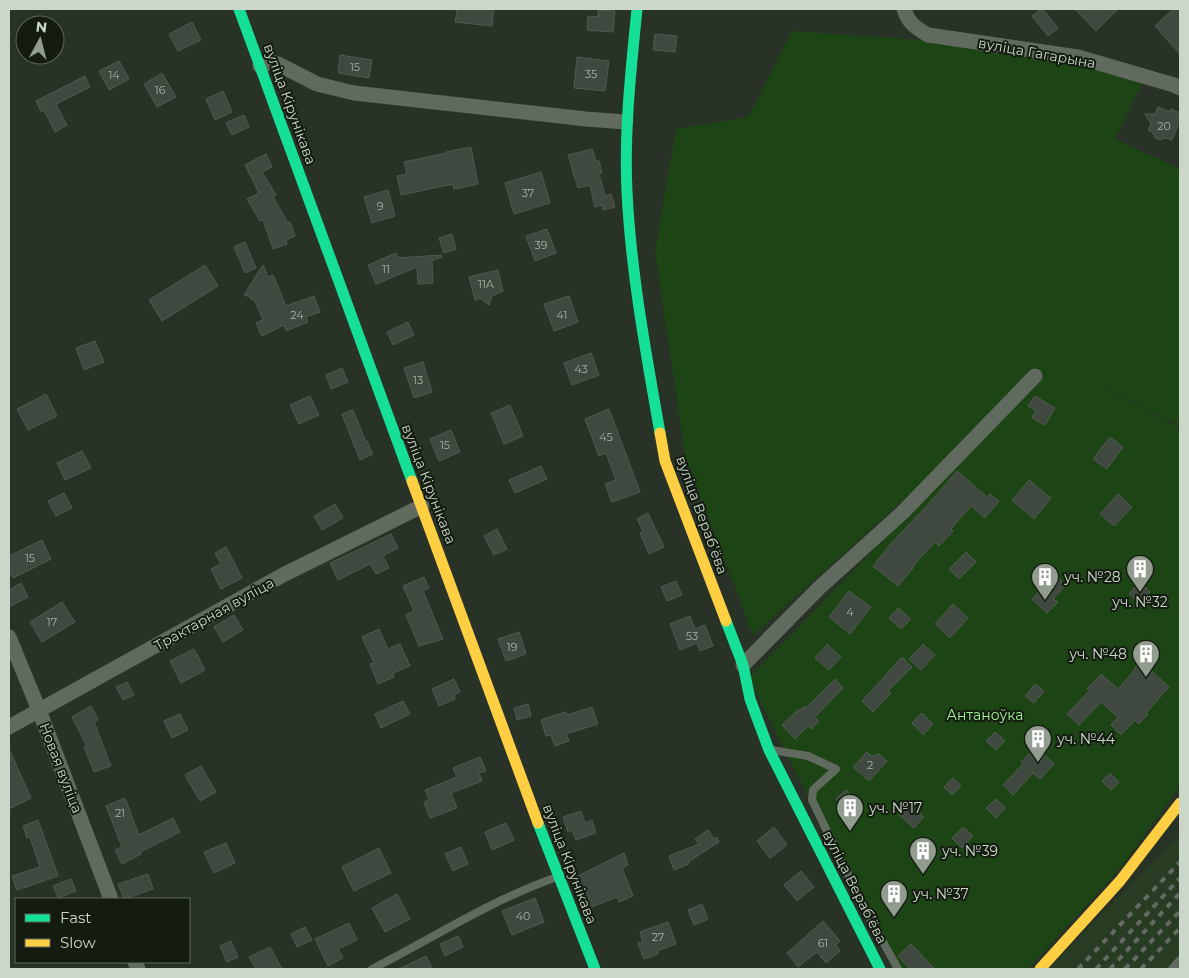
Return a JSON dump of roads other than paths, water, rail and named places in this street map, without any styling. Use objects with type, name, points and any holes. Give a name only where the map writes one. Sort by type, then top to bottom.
[{"type":"street","name":"вуліца Кірунікава","points":[[239,9],[558,876],[595,969]]},
{"type":"street","name":"вуліца Верабʼёва","points":[[637,9],[626,122],[627,191],[635,276],[665,461],[742,665],[750,699],[770,750],[880,969]]},
{"type":"street","name":"вуліца Гагарына","points":[[904,9],[907,19],[915,28],[928,35],[1078,57],[1180,88]]},
{"type":"street","points":[[260,66],[270,62],[278,64],[317,84],[354,93],[626,122]]},
{"type":"street","points":[[742,665],[818,588],[902,513],[1035,376]]},
{"type":"street","name":"Трактарная вуліца","points":[[9,727],[283,576],[422,506]]},
{"type":"street","name":"Новая вуліца","points":[[9,637],[112,898]]},
{"type":"street","points":[[1040,969],[1120,882],[1180,803]]},
{"type":"lane","points":[[770,750],[808,756],[836,769],[813,790],[812,800],[863,906],[898,969]]},
{"type":"lane","points":[[372,969],[493,904],[558,876]]},
{"type":"lane","points":[[1172,969],[1180,960]]},
{"type":"railway","points":[[1078,969],[1180,862]]},
{"type":"railway","points":[[1096,969],[1180,878]]},
{"type":"railway","points":[[1110,969],[1180,893]]},
{"type":"railway","points":[[1125,969],[1180,911]]},
{"type":"railway","points":[[1141,969],[1180,928]]},
{"type":"place","name":"уч. №32","points":[[1140,593]]},
{"type":"place","name":"уч. №28","points":[[1045,601]]},
{"type":"place","name":"уч. №48","points":[[1146,678]]},
{"type":"place","name":"уч. №44","points":[[1038,763]]},
{"type":"place","name":"уч. №17","points":[[850,832]]},
{"type":"place","name":"уч. №39","points":[[923,875]]},
{"type":"place","name":"уч. №37","points":[[894,918]]},
{"type":"park label","name":"Антаноўка","points":[[985,715]]}]
